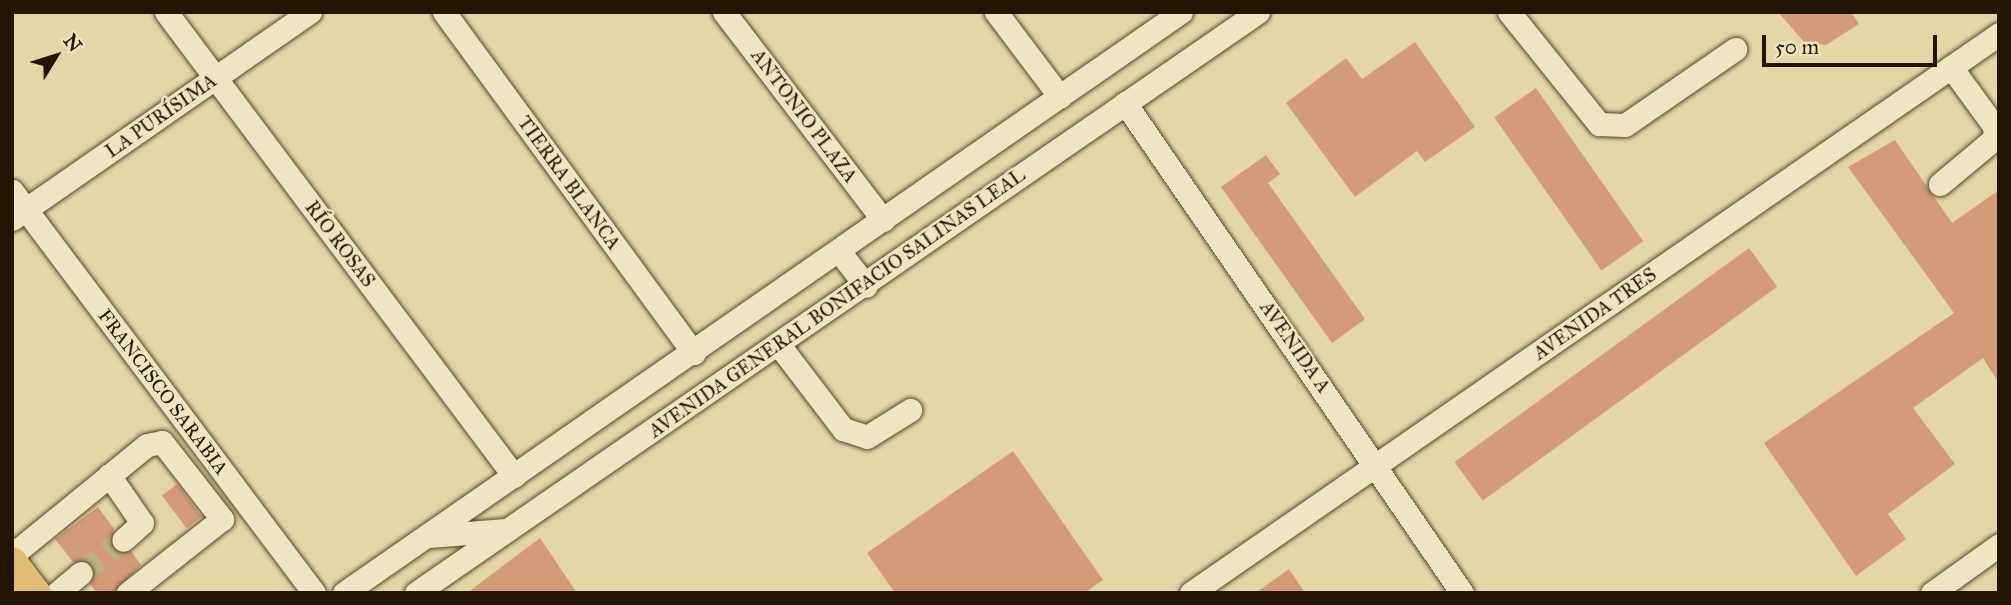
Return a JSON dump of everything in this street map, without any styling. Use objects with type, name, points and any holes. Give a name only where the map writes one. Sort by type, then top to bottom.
[{"type":"main road","points":[[12,562],[35,593]]},
{"type":"street","name":"RÍO ROSAS","points":[[166,12],[514,476]]},
{"type":"street","name":"LA PURÍSIMA","points":[[19,215],[310,12]]},
{"type":"street","name":"TIERRA BLANCA","points":[[444,12],[694,353]]},
{"type":"street","name":"ANTONIO PLAZA","points":[[724,12],[883,220]]},
{"type":"street","points":[[996,12],[1060,97]]},
{"type":"street","points":[[344,593],[694,353],[1181,12]]},
{"type":"street","name":"AVENIDA GENERAL BONIFACIO SALINAS LEAL","points":[[416,593],[866,286],[1258,12]]},
{"type":"street","points":[[1510,12],[1599,124],[1625,125],[1735,49]]},
{"type":"street","name":"AVENIDA TRES","points":[[1191,593],[1999,34]]},
{"type":"street","points":[[1940,184],[1995,138],[1994,126],[1951,67]]},
{"type":"street","name":"AVENIDA A","points":[[1125,103],[1377,465],[1462,593]]},
{"type":"street","name":"FRANCISCO SARABIA","points":[[12,191],[19,215],[314,593]]},
{"type":"street","points":[[839,251],[866,286]]},
{"type":"street","points":[[779,345],[843,429],[867,437],[910,410]]},
{"type":"street","points":[[12,555],[146,445],[162,442],[222,519],[128,593]]},
{"type":"street","points":[[109,475],[142,523],[122,540]]},
{"type":"street","points":[[426,536],[506,530]]},
{"type":"street","points":[[1932,593],[1999,545]]},
{"type":"street","points":[[57,593],[81,573]]},
{"type":"building","points":[[1778,12],[1851,12],[1859,24],[1826,45],[1804,42]]},
{"type":"building","points":[[1415,42],[1475,127],[1425,162],[1417,151],[1355,197],[1286,103],[1346,58],[1362,79]]},
{"type":"building","points":[[1536,88],[1643,241],[1601,270],[1494,117]]},
{"type":"building","points":[[1895,140],[1952,223],[1999,190],[1999,383],[1983,358],[1913,408],[1955,464],[1888,514],[1906,539],[1856,576],[1764,443],[1954,313],[1848,167]]},
{"type":"building","points":[[1266,155],[1280,174],[1268,183],[1365,319],[1332,343],[1221,187]]},
{"type":"building","points":[[1749,248],[1777,287],[1483,501],[1455,462]]},
{"type":"building","points":[[1013,451],[1103,580],[1084,593],[895,593],[867,553]]},
{"type":"building","points":[[177,484],[202,517],[187,528],[162,495]]},
{"type":"building","points":[[98,507],[114,529],[112,549],[131,551],[141,565],[113,593],[97,593],[90,584],[92,565],[73,562],[55,539]]},
{"type":"building","points":[[540,538],[577,593],[467,593]]},
{"type":"building","points":[[1289,569],[1305,593],[1256,593]]},
{"type":"tunnel","points":[[81,573],[123,540]]}]
